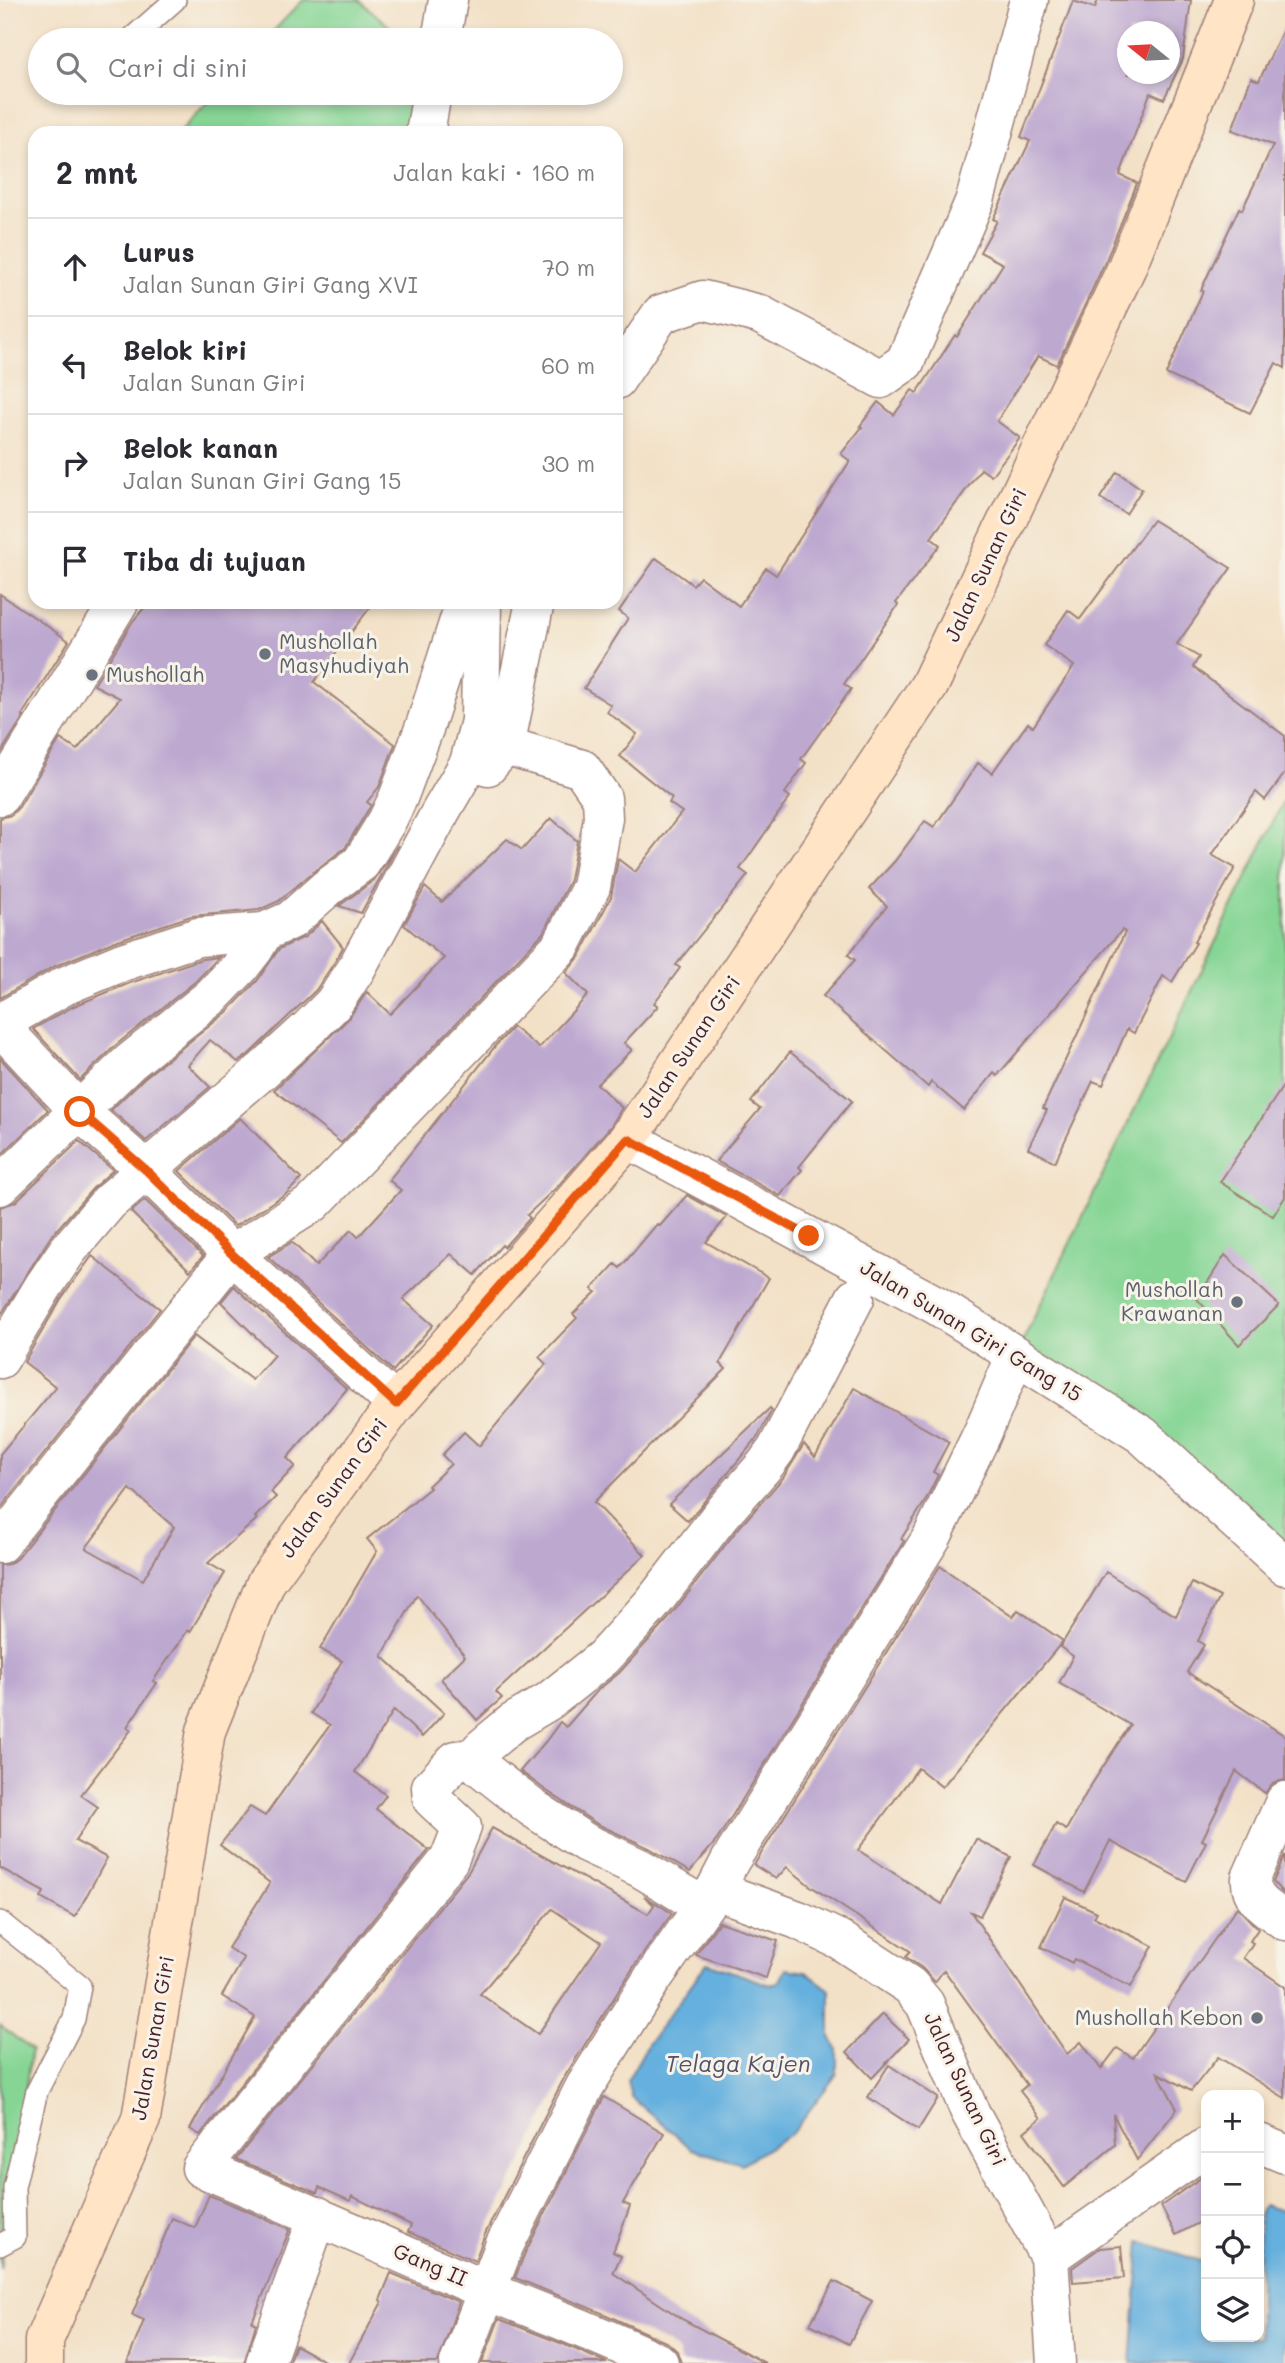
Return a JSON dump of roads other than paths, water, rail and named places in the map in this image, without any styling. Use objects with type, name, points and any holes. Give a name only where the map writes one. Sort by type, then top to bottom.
[{"type":"main road","name":"Jalan Sunan Giri","points":[[41,2355],[141,2119],[206,1731],[266,1582],[396,1404],[628,1139],[929,686],[1126,269],[1234,0]]},
{"type":"street","points":[[443,28],[448,0]]},
{"type":"street","points":[[623,370],[661,314],[703,300],[759,314],[881,379],[905,362],[975,200],[1029,0]]},
{"type":"street","points":[[426,126],[430,105]]},
{"type":"street","points":[[0,796],[115,609]]},
{"type":"street","points":[[396,1404],[232,1254],[146,1170],[80,1112],[0,1025],[64,986],[122,962],[198,937],[264,932],[291,920],[361,863],[398,798],[425,726],[463,609]]},
{"type":"street","points":[[0,1359],[68,1250],[109,1202],[262,1071],[333,1004],[355,971],[469,763],[480,721],[482,609]]},
{"type":"street","points":[[398,798],[441,810],[456,804],[505,746],[534,609]]},
{"type":"street","points":[[0,1544],[232,1254],[313,1203],[561,946],[591,887],[603,818],[602,798],[582,769],[505,746]]},
{"type":"street","points":[[0,1186],[130,1062],[211,997],[240,967],[264,932]]},
{"type":"street","name":"Jalan Sunan Giri Gang 15","points":[[628,1139],[936,1305],[1143,1435],[1285,1566]]},
{"type":"street","points":[[479,1757],[481,1749],[512,1723],[549,1701],[603,1658],[652,1604],[720,1516],[776,1450],[855,1298]]},
{"type":"street","points":[[459,2363],[505,2244],[585,2086],[651,1981],[709,1898],[932,1536],[982,1434],[1016,1355]]},
{"type":"street","name":"Jalan Sunan Giri","points":[[479,1757],[479,1766],[531,1807],[586,1843],[709,1898],[798,1920],[840,1940],[911,1986],[926,2004],[969,2110],[1049,2257],[1056,2363]]},
{"type":"street","name":"Gang II","points":[[479,1757],[456,1760],[431,1787],[432,1799],[462,1827],[449,1860],[201,2168],[615,2341],[659,2363]]},
{"type":"street","points":[[1285,1801],[1250,1884],[1258,1902],[1285,1921]]},
{"type":"street","points":[[1264,2145],[1285,2154]]},
{"type":"street","points":[[1049,2257],[1201,2151]]},
{"type":"street","points":[[265,2363],[318,2216]]},
{"type":"lane","points":[[144,28],[175,0]]},
{"type":"lane","points":[[0,1922],[80,1986],[74,2019],[37,2091],[14,2187],[15,2237],[0,2245]]},
{"type":"water","name":"Telaga Kajen","points":[[707,1963],[771,1985],[780,1981],[786,1969],[806,1972],[830,1990],[830,2035],[837,2049],[837,2074],[792,2133],[742,2164],[692,2149],[631,2097],[627,2081],[648,2044]]},
{"type":"water","points":[[1264,2205],[1285,2212],[1285,2363],[1131,2363],[1140,2241],[1201,2261],[1201,2342],[1264,2342]]},
{"type":"place","name":"Mushollah Masyhudiyah","points":[[265,654]]},
{"type":"place","name":"Mushollah","points":[[92,675]]},
{"type":"place","name":"Mushollah Krawanan","points":[[1237,1302]]},
{"type":"place","name":"Mushollah Kebon","points":[[1257,2018]]}]
